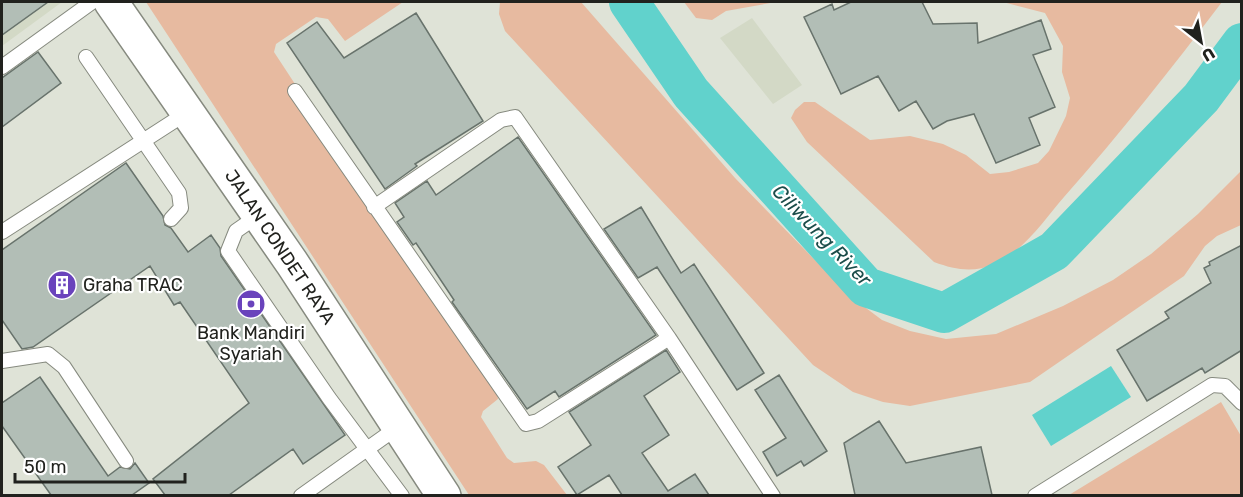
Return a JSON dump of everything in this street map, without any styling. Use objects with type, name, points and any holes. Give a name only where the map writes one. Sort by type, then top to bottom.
[{"type":"street","name":"JALAN CONDET RAYA","points":[[111,2],[259,215],[444,495]]},
{"type":"lane","points":[[2,67],[92,2]]},
{"type":"lane","points":[[86,57],[144,140],[181,199],[181,208],[171,219]]},
{"type":"lane","points":[[295,91],[526,424],[538,422],[669,338]]},
{"type":"lane","points":[[2,232],[188,112]]},
{"type":"lane","points":[[374,207],[501,120],[515,117],[669,338],[773,495]]},
{"type":"lane","points":[[259,215],[236,231],[228,251],[329,398],[369,448],[402,495]]},
{"type":"lane","points":[[2,361],[48,354],[64,368],[126,461]]},
{"type":"lane","points":[[1035,495],[1212,385],[1225,386],[1242,403]]},
{"type":"lane","points":[[301,495],[398,427]]},
{"type":"shaded area","points":[[2,2],[62,2],[2,46]]},
{"type":"shaded area","points":[[146,2],[403,2],[345,41],[328,19],[316,17],[276,44],[274,52],[497,392],[498,399],[483,411],[481,417],[507,458],[514,463],[536,461],[544,465],[567,495],[469,495]]},
{"type":"shaded area","points":[[500,2],[581,2],[735,178],[850,296],[882,320],[910,331],[946,339],[996,334],[1063,306],[1113,280],[1151,254],[1198,214],[1241,171],[1241,225],[1217,236],[1205,246],[1184,276],[1030,382],[910,406],[883,402],[853,392],[813,365],[505,31],[499,14]]},
{"type":"shaded area","points":[[684,2],[776,2],[726,11],[712,20],[696,18]]},
{"type":"shaded area","points":[[1003,2],[1222,2],[1125,125],[1024,243],[1015,252],[995,264],[979,269],[957,269],[934,262],[807,142],[791,118],[795,110],[804,102],[815,102],[870,140],[910,136],[943,144],[966,155],[990,174],[1009,172],[1038,163],[1049,151],[1066,116],[1070,98],[1062,72],[1063,46],[1045,13]]},
{"type":"shaded area","points":[[752,18],[802,85],[773,104],[720,38]]},
{"type":"shaded area","points":[[1221,402],[1241,436],[1241,495],[1069,495]]},
{"type":"water","points":[[1111,366],[1131,397],[1051,446],[1032,415]]},
{"type":"building","points":[[2,2],[48,2],[2,35]]},
{"type":"building","points":[[851,2],[922,2],[933,24],[977,23],[978,43],[1041,20],[1051,49],[1033,55],[1055,107],[1029,118],[1040,145],[996,163],[974,114],[947,121],[933,129],[916,101],[899,111],[878,76],[841,94],[804,17],[832,4],[834,10]]},
{"type":"building","points":[[416,13],[483,121],[415,164],[417,166],[385,189],[287,43],[317,22],[344,58]]},
{"type":"building","points":[[38,52],[61,83],[2,127],[2,78]]},
{"type":"building","points":[[518,137],[656,335],[559,397],[555,391],[527,409],[452,302],[454,300],[416,243],[413,245],[397,222],[404,217],[395,203],[427,181],[436,195]]},
{"type":"building","points":[[126,163],[163,216],[165,225],[171,228],[188,252],[211,235],[220,248],[221,256],[345,435],[303,464],[293,449],[229,495],[165,495],[153,479],[249,403],[180,302],[174,305],[150,266],[33,347],[22,349],[2,320],[2,250]]},
{"type":"building","points":[[641,207],[681,273],[694,264],[764,373],[737,390],[657,267],[638,278],[604,229]]},
{"type":"building","points":[[1242,245],[1242,350],[1205,373],[1202,368],[1147,401],[1117,350],[1169,318],[1165,312],[1211,283],[1204,268],[1210,265],[1209,262]]},
{"type":"building","points":[[666,350],[680,372],[644,396],[669,435],[642,453],[668,491],[695,474],[709,495],[622,495],[609,475],[577,495],[558,467],[591,445],[569,412]]},
{"type":"building","points":[[779,375],[827,451],[804,466],[801,461],[777,476],[763,452],[786,438],[755,390]]},
{"type":"building","points":[[40,377],[108,476],[120,467],[130,469],[135,463],[149,483],[132,495],[51,495],[2,426],[2,403]]},
{"type":"building","points":[[879,421],[906,463],[981,447],[992,495],[855,495],[844,443]]},
{"type":"waterway","name":"Ciliwung River","points":[[629,2],[691,93],[866,287],[944,313],[1054,251],[1201,98],[1242,43]]},
{"type":"place","name":"Graha TRAC","points":[[62,285]]},
{"type":"place","name":"Bank Mandiri Syariah","points":[[251,304]]}]
